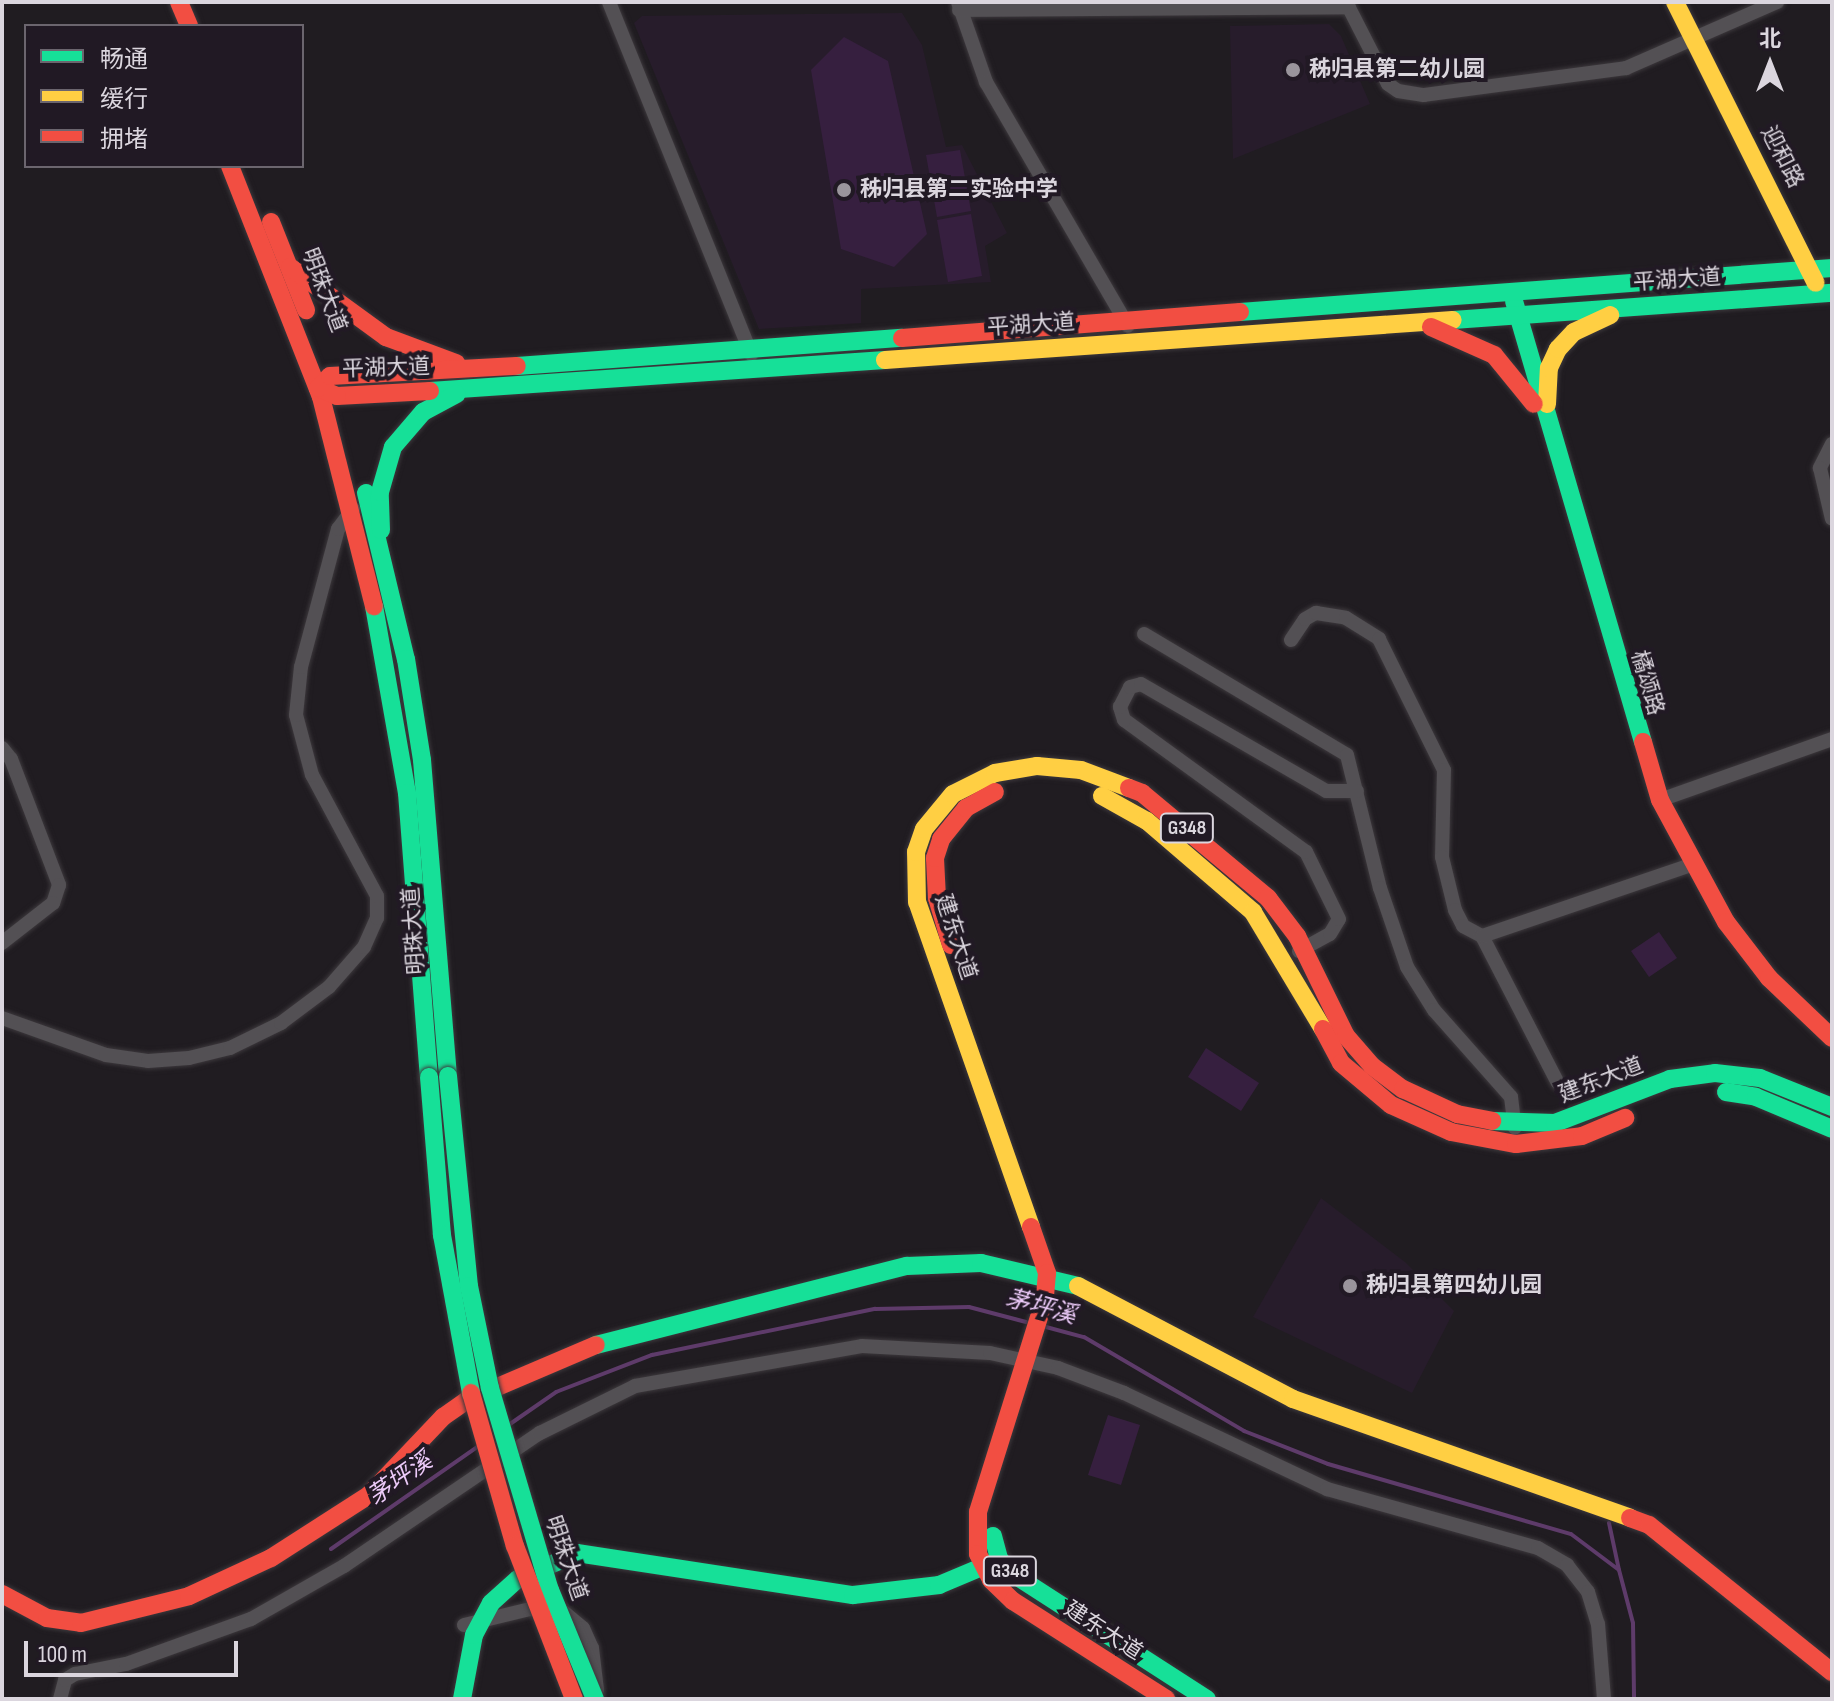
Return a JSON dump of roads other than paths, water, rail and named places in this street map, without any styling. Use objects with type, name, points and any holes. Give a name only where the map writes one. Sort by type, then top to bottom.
[{"type":"main road","points":[[161,2],[170,24]]},
{"type":"main road","points":[[179,2],[188,24]]},
{"type":"main road","name":"迎和路","points":[[1675,2],[1826,293]]},
{"type":"main road","name":"明珠大道","points":[[231,168],[324,382]]},
{"type":"main road","name":"明珠大道","points":[[248,168],[290,267],[324,382],[387,665],[407,793],[438,1076],[469,1286],[490,1388],[550,1590],[595,1699]]},
{"type":"main road","points":[[290,267],[350,314],[405,346],[445,361],[510,377]]},
{"type":"main road","name":"平湖大道","points":[[324,382],[337,396],[749,349],[1832,268]]},
{"type":"main road","name":"橘颂路","points":[[1513,292],[1515,315],[1660,800],[1691,865],[1769,978],[1832,1038]]},
{"type":"main road","name":"平湖大道","points":[[324,382],[754,369],[1826,293]]},
{"type":"main road","points":[[1551,437],[1546,390],[1558,349],[1594,320],[1646,306]]},
{"type":"main road","points":[[1410,323],[1450,332],[1494,355],[1527,392],[1551,437]]},
{"type":"main road","points":[[384,559],[380,492],[387,462],[402,433],[423,412],[448,397],[510,377]]},
{"type":"main road","name":"明珠大道","points":[[337,396],[384,559],[422,760],[438,1076],[442,1235],[471,1394],[515,1546],[574,1699]]},
{"type":"main road","name":"建东大道","points":[[1056,1276],[917,902],[916,852],[937,810],[973,781],[1016,768],[1059,766],[1113,779],[1160,805],[1234,865],[1268,898],[1304,948],[1346,1036],[1372,1066],[1438,1107],[1515,1125],[1574,1118],[1670,1079],[1715,1073],[1760,1078],[1832,1107]]},
{"type":"main road","name":"建东大道","points":[[1009,1102],[942,918],[934,878],[941,839],[966,808],[983,798],[1040,783],[1078,788],[1115,801],[1221,880],[1253,912],[1285,958],[1328,1044],[1374,1093],[1451,1132],[1516,1144],[1582,1136],[1674,1097],[1715,1092],[1756,1097],[1832,1129]]},
{"type":"main road","name":"建东大道","points":[[1064,1258],[1056,1276],[1053,1300],[997,1505],[991,1563],[1013,1601],[1166,1699]]},
{"type":"main road","points":[[2,1594],[47,1618],[81,1623],[189,1596],[271,1558],[369,1495],[399,1469],[443,1417],[467,1400],[619,1336],[895,1267],[981,1263],[1056,1276],[1293,1399],[1649,1525],[1832,1672]]},
{"type":"main road","points":[[462,1699],[474,1635],[473,1623],[518,1579],[577,1553],[853,1595],[910,1592],[991,1563]]},
{"type":"main road","name":"建东大道","points":[[991,1563],[1207,1699]]},
{"type":"street","points":[[609,2],[749,349],[754,369]]},
{"type":"street","points":[[1133,342],[1127,321],[986,82],[958,6],[1347,4],[1388,84],[1411,95],[1609,72],[1777,2]]},
{"type":"street","points":[[1832,444],[1820,468],[1832,519]]},
{"type":"street","points":[[2,1018],[106,1055],[148,1061],[189,1058],[247,1041],[288,1018],[329,987],[364,947],[377,918],[377,896],[312,775],[296,715],[301,667],[338,529],[354,509]]},
{"type":"street","points":[[1291,640],[1305,619],[1316,613],[1346,618],[1379,639],[1414,714],[1440,754],[1445,784],[1441,838],[1445,875],[1463,926],[1482,936],[1558,1083]]},
{"type":"street","points":[[1144,634],[1336,745],[1347,755],[1380,888],[1407,967],[1434,1010],[1506,1090],[1515,1125],[1516,1144]]},
{"type":"street","points":[[1285,958],[1330,934],[1339,919],[1306,852],[1124,720],[1120,707],[1130,687],[1141,684],[1326,791],[1357,791]]},
{"type":"street","points":[[1660,800],[1832,739]]},
{"type":"street","points":[[2,748],[11,759],[59,885],[53,903],[2,943]]},
{"type":"street","points":[[1482,936],[1691,865]]},
{"type":"street","points":[[60,1699],[65,1680],[75,1674],[126,1664],[251,1619],[344,1566],[540,1433],[635,1386],[862,1346],[1036,1354],[1327,1489],[1506,1536],[1554,1556],[1579,1577],[1594,1608],[1604,1699]]},
{"type":"street","points":[[473,1623],[543,1608],[575,1619],[595,1659],[595,1699]]},
{"type":"waterway","name":"茅坪溪","points":[[510,1424],[556,1392],[652,1355],[875,1309],[969,1307],[1026,1322]]},
{"type":"waterway","name":"茅坪溪","points":[[1046,1327],[1084,1337],[1244,1431],[1328,1464],[1571,1534],[1619,1570],[1633,1623],[1634,1699]]},
{"type":"waterway","name":"茅坪溪","points":[[331,1549],[477,1447]]},
{"type":"waterway","points":[[1609,1523],[1619,1570]]},
{"type":"place","name":"秭归县第二幼儿园","points":[[1293,70]]},
{"type":"place","name":"秭归县第二实验中学","points":[[844,190]]},
{"type":"place","name":"秭归县第四幼儿园","points":[[1350,1286]]}]
